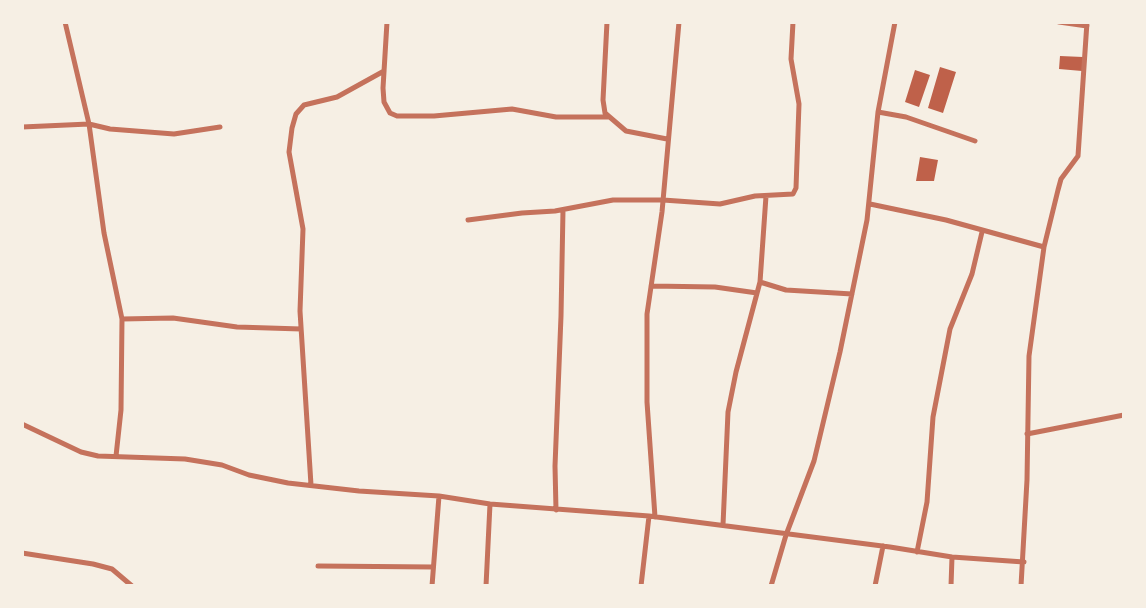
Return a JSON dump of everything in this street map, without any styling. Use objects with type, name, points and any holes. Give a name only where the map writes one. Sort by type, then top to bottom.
[{"type":"street","points":[[65,22],[89,124],[104,232],[122,320],[121,410],[116,456]]},
{"type":"street","points":[[387,22],[384,102],[390,113],[397,116],[434,116],[512,109],[556,118],[609,117]]},
{"type":"street","points":[[607,22],[603,100],[605,113],[626,131],[667,139]]},
{"type":"street","points":[[642,586],[652,517],[647,402],[647,314],[663,200],[679,22]]},
{"type":"street","points":[[468,220],[563,210],[613,200],[663,200],[720,204],[743,197],[790,196],[795,193],[799,104],[791,59],[793,22]]},
{"type":"street","points":[[771,586],[786,535],[814,461],[852,294],[870,204],[878,112],[895,22]]},
{"type":"street","points":[[1021,586],[1024,562],[1029,356],[1044,247],[1061,179],[1078,156],[1087,24],[1059,22]]},
{"type":"street","points":[[311,485],[300,329],[303,229],[289,152],[296,114],[304,105],[337,96],[384,71]]},
{"type":"street","points":[[878,112],[906,117],[974,141]]},
{"type":"street","points":[[22,127],[89,124],[110,129],[174,134],[220,127]]},
{"type":"street","points":[[723,525],[728,412],[760,282],[766,196]]},
{"type":"street","points":[[870,204],[946,220],[982,232],[1044,247]]},
{"type":"street","points":[[556,510],[555,466],[562,316],[563,210]]},
{"type":"street","points":[[917,552],[927,502],[933,417],[950,329],[972,274],[982,232]]},
{"type":"street","points":[[760,282],[786,290],[852,294]]},
{"type":"street","points":[[651,286],[715,287],[757,293]]},
{"type":"street","points":[[122,320],[173,318],[237,327],[300,329]]},
{"type":"street","points":[[1028,434],[1124,415]]},
{"type":"street","points":[[22,424],[81,452],[116,456],[185,458],[222,465],[249,475],[311,485],[439,496],[490,504],[652,517],[883,546],[952,558],[1024,562]]},
{"type":"street","points":[[432,586],[439,496]]},
{"type":"street","points":[[486,586],[490,504]]},
{"type":"street","points":[[875,586],[883,546]]},
{"type":"street","points":[[22,553],[93,564],[112,569],[132,586]]},
{"type":"street","points":[[952,558],[952,586]]},
{"type":"street","points":[[318,566],[433,567]]},
{"type":"building","points":[[1060,56],[1083,57],[1082,71],[1059,69]]},
{"type":"building","points":[[940,67],[956,72],[943,113],[928,108]]},
{"type":"building","points":[[915,70],[930,75],[919,107],[905,102]]},
{"type":"building","points":[[920,157],[938,160],[934,181],[916,181]]}]
